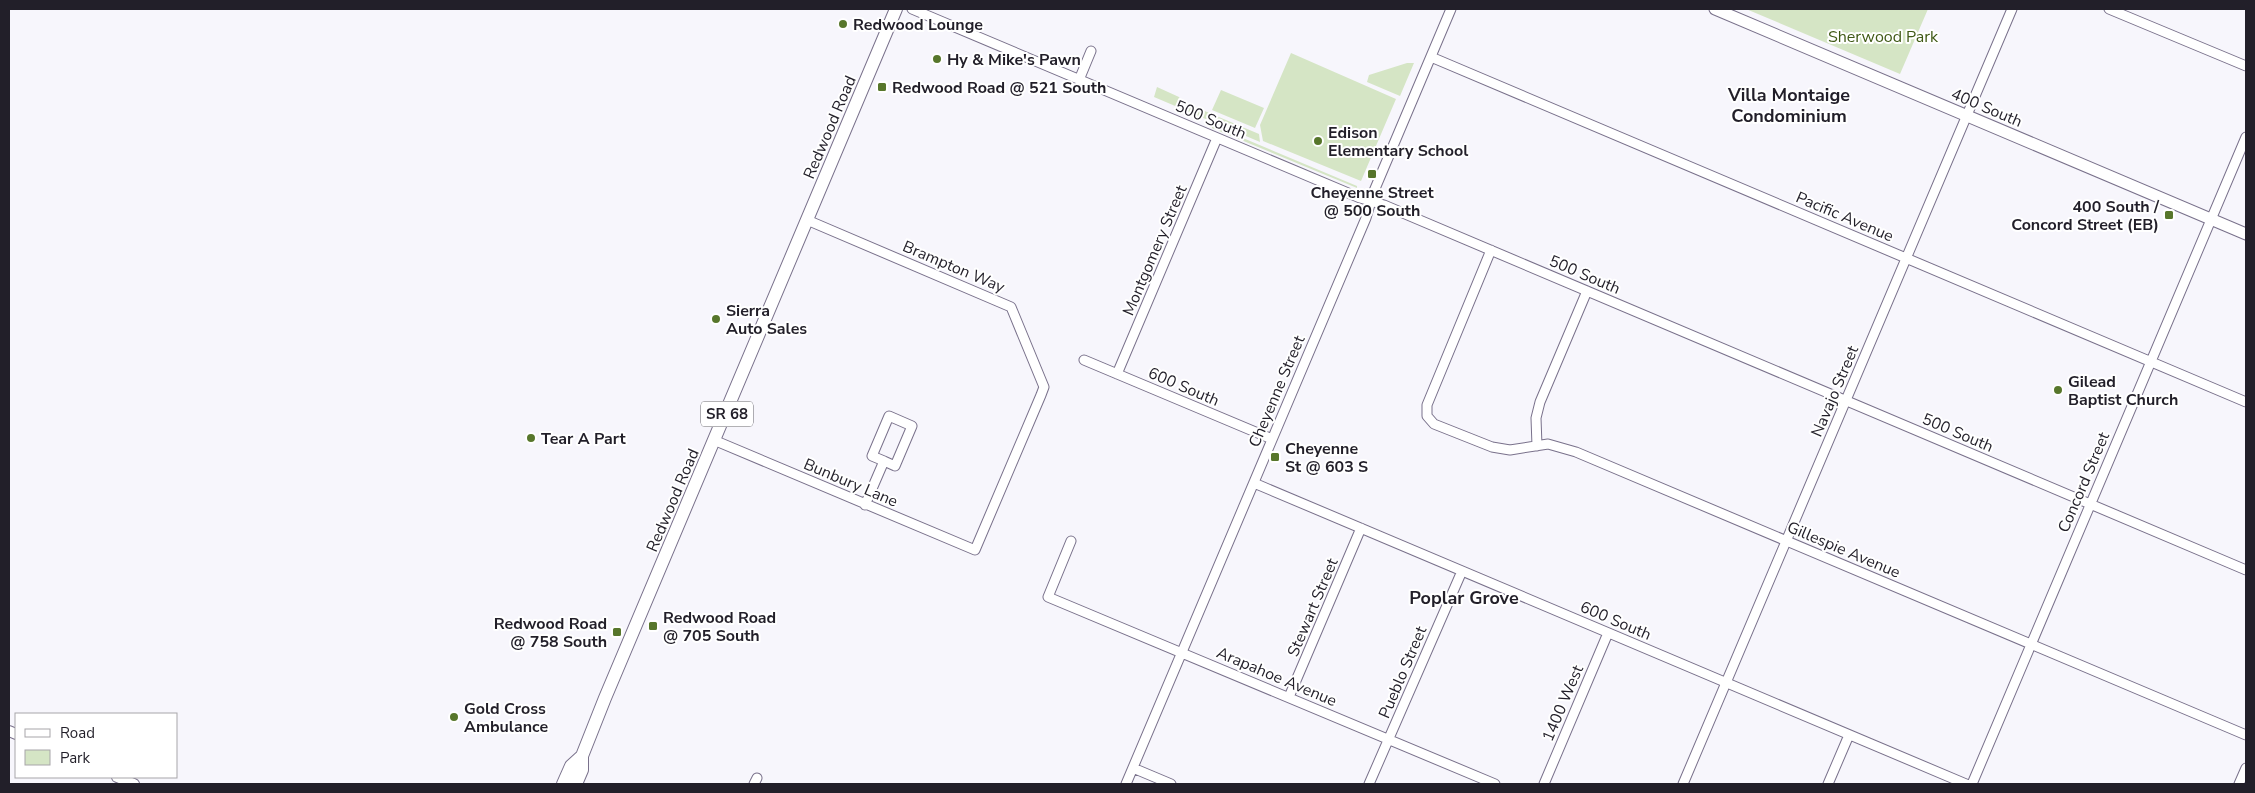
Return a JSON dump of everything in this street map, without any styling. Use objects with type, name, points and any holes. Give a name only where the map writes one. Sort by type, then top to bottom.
[{"type":"main road","name":"Redwood Road","points":[[576,784],[582,770],[582,756],[896,9]]},
{"type":"main road","name":"400 South","points":[[1715,9],[2246,234]]},
{"type":"main road","name":"Redwood Road","points":[[563,784],[571,766],[582,756]]},
{"type":"street","name":"500 South","points":[[912,9],[1371,202],[1384,205],[2246,570]]},
{"type":"street","name":"Cheyenne Street","points":[[1126,784],[1366,218],[1452,9]]},
{"type":"street","name":"Navajo Street","points":[[1683,784],[2012,9]]},
{"type":"street","points":[[2109,9],[2246,66]]},
{"type":"street","points":[[1079,80],[1090,51]]},
{"type":"street","name":"Pacific Avenue","points":[[1431,57],[2246,402]]},
{"type":"street","name":"Concord Street","points":[[1972,784],[2246,137]]},
{"type":"street","name":"Montgomery Street","points":[[1117,374],[1217,138]]},
{"type":"street","name":"Brampton Way","points":[[807,220],[1012,306],[1044,386],[975,550]]},
{"type":"street","name":"Gillespie Avenue","points":[[1491,250],[1427,405],[1427,416],[1434,424],[1492,448],[1510,450],[1555,445],[1576,452],[2246,735]]},
{"type":"street","points":[[1537,446],[1536,418],[1540,402],[1587,291]]},
{"type":"street","name":"600 South","points":[[1084,360],[1272,439]]},
{"type":"street","points":[[889,416],[912,426],[895,466],[884,461],[872,456],[889,416]]},
{"type":"street","name":"Bunbury Lane","points":[[716,441],[975,550]]},
{"type":"street","points":[[865,504],[884,461]]},
{"type":"street","name":"600 South","points":[[1254,483],[1966,784]]},
{"type":"street","name":"Stewart Street","points":[[1290,698],[1361,528]]},
{"type":"street","name":"Arapahoe Avenue","points":[[1071,541],[1048,597],[1495,784]]},
{"type":"street","name":"Pueblo Street","points":[[1369,784],[1462,571]]},
{"type":"street","name":"1400 West","points":[[1544,784],[1608,633]]},
{"type":"street","points":[[1828,784],[1849,735]]},
{"type":"street","points":[[1133,768],[1171,784]]},
{"type":"street","points":[[2239,784],[2246,768]]},
{"type":"street","points":[[119,778],[134,784]]},
{"type":"green space","name":"Sherwood Park","points":[[1746,9],[1928,9],[1900,74]]},
{"type":"green space","points":[[1291,53],[1396,99],[1361,181],[1263,141],[1260,125]]},
{"type":"green space","points":[[1407,63],[1414,63],[1400,96],[1367,82],[1369,75]]},
{"type":"green space","points":[[1157,87],[1179,97],[1181,101],[1259,134],[1260,142],[1154,97]]},
{"type":"green space","points":[[1221,90],[1264,108],[1255,128],[1212,110]]},
{"type":"green space","points":[[1212,125],[1357,186],[1357,188],[1212,128]]},
{"type":"place","name":"Redwood Lounge","points":[[843,24]]},
{"type":"place","name":"Hy & Mike's Pawn","points":[[937,59]]},
{"type":"place","name":"Redwood Road @ 521 South","points":[[882,87]]},
{"type":"place","name":"Edison Elementary School","points":[[1318,141]]},
{"type":"place","name":"Cheyenne Street @ 500 South","points":[[1372,174]]},
{"type":"place","name":"400 South / Concord Street (EB)","points":[[2169,215]]},
{"type":"place","name":"Sierra Auto Sales","points":[[716,319]]},
{"type":"place","name":"Gilead Baptist Church","points":[[2058,390]]},
{"type":"place","name":"Tear A Part","points":[[531,438]]},
{"type":"place","name":"Cheyenne St @ 603 S","points":[[1275,457]]},
{"type":"place","name":"Redwood Road @ 705 South","points":[[653,626]]},
{"type":"place","name":"Redwood Road @ 758 South","points":[[617,632]]},
{"type":"place","name":"Gold Cross Ambulance","points":[[454,717]]},
{"type":"district","name":"Villa Montaige Condominium","points":[[1789,105]]},
{"type":"district","name":"Poplar Grove","points":[[1464,598]]}]
